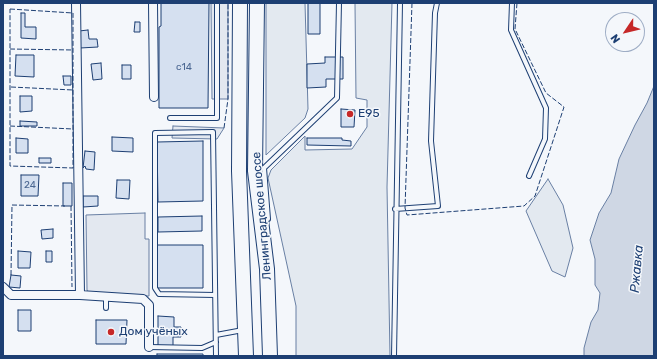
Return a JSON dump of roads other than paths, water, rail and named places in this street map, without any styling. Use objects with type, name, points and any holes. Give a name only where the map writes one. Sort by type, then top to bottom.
[{"type":"highway","name":"Ленинградское шоссе","points":[[240,3],[239,171],[246,356]]},
{"type":"highway","name":"Ленинградское шоссе","points":[[257,3],[255,171],[267,269],[270,356]]},
{"type":"street","points":[[76,3],[80,295]]},
{"type":"street","points":[[153,3],[154,97]]},
{"type":"street","points":[[3,287],[11,295],[80,295],[143,299],[149,305],[149,347]]},
{"type":"lane","points":[[170,118],[217,118],[217,3]]},
{"type":"lane","points":[[268,226],[264,168],[337,98],[339,3]]},
{"type":"lane","points":[[394,356],[395,209],[400,3]]},
{"type":"lane","points":[[395,209],[438,206],[431,141],[435,13],[437,3]]},
{"type":"lane","points":[[512,3],[511,30],[546,108],[545,139],[529,176]]},
{"type":"lane","points":[[215,295],[159,294],[155,288],[155,134],[213,132],[216,356]]},
{"type":"lane","points":[[267,269],[268,233]]},
{"type":"lane","points":[[106,297],[106,308]]},
{"type":"lane","points":[[216,335],[245,330]]},
{"type":"lane","points":[[149,347],[202,348],[216,342]]},
{"type":"water","name":"Ржавка","points":[[654,86],[654,356],[584,356],[584,348],[591,322],[598,310],[600,293],[595,285],[595,259],[590,240],[599,213],[611,193],[619,159]]},
{"type":"place","name":"E95","points":[[350,114]]},
{"type":"place","name":"Дом учёных","points":[[111,332]]}]
